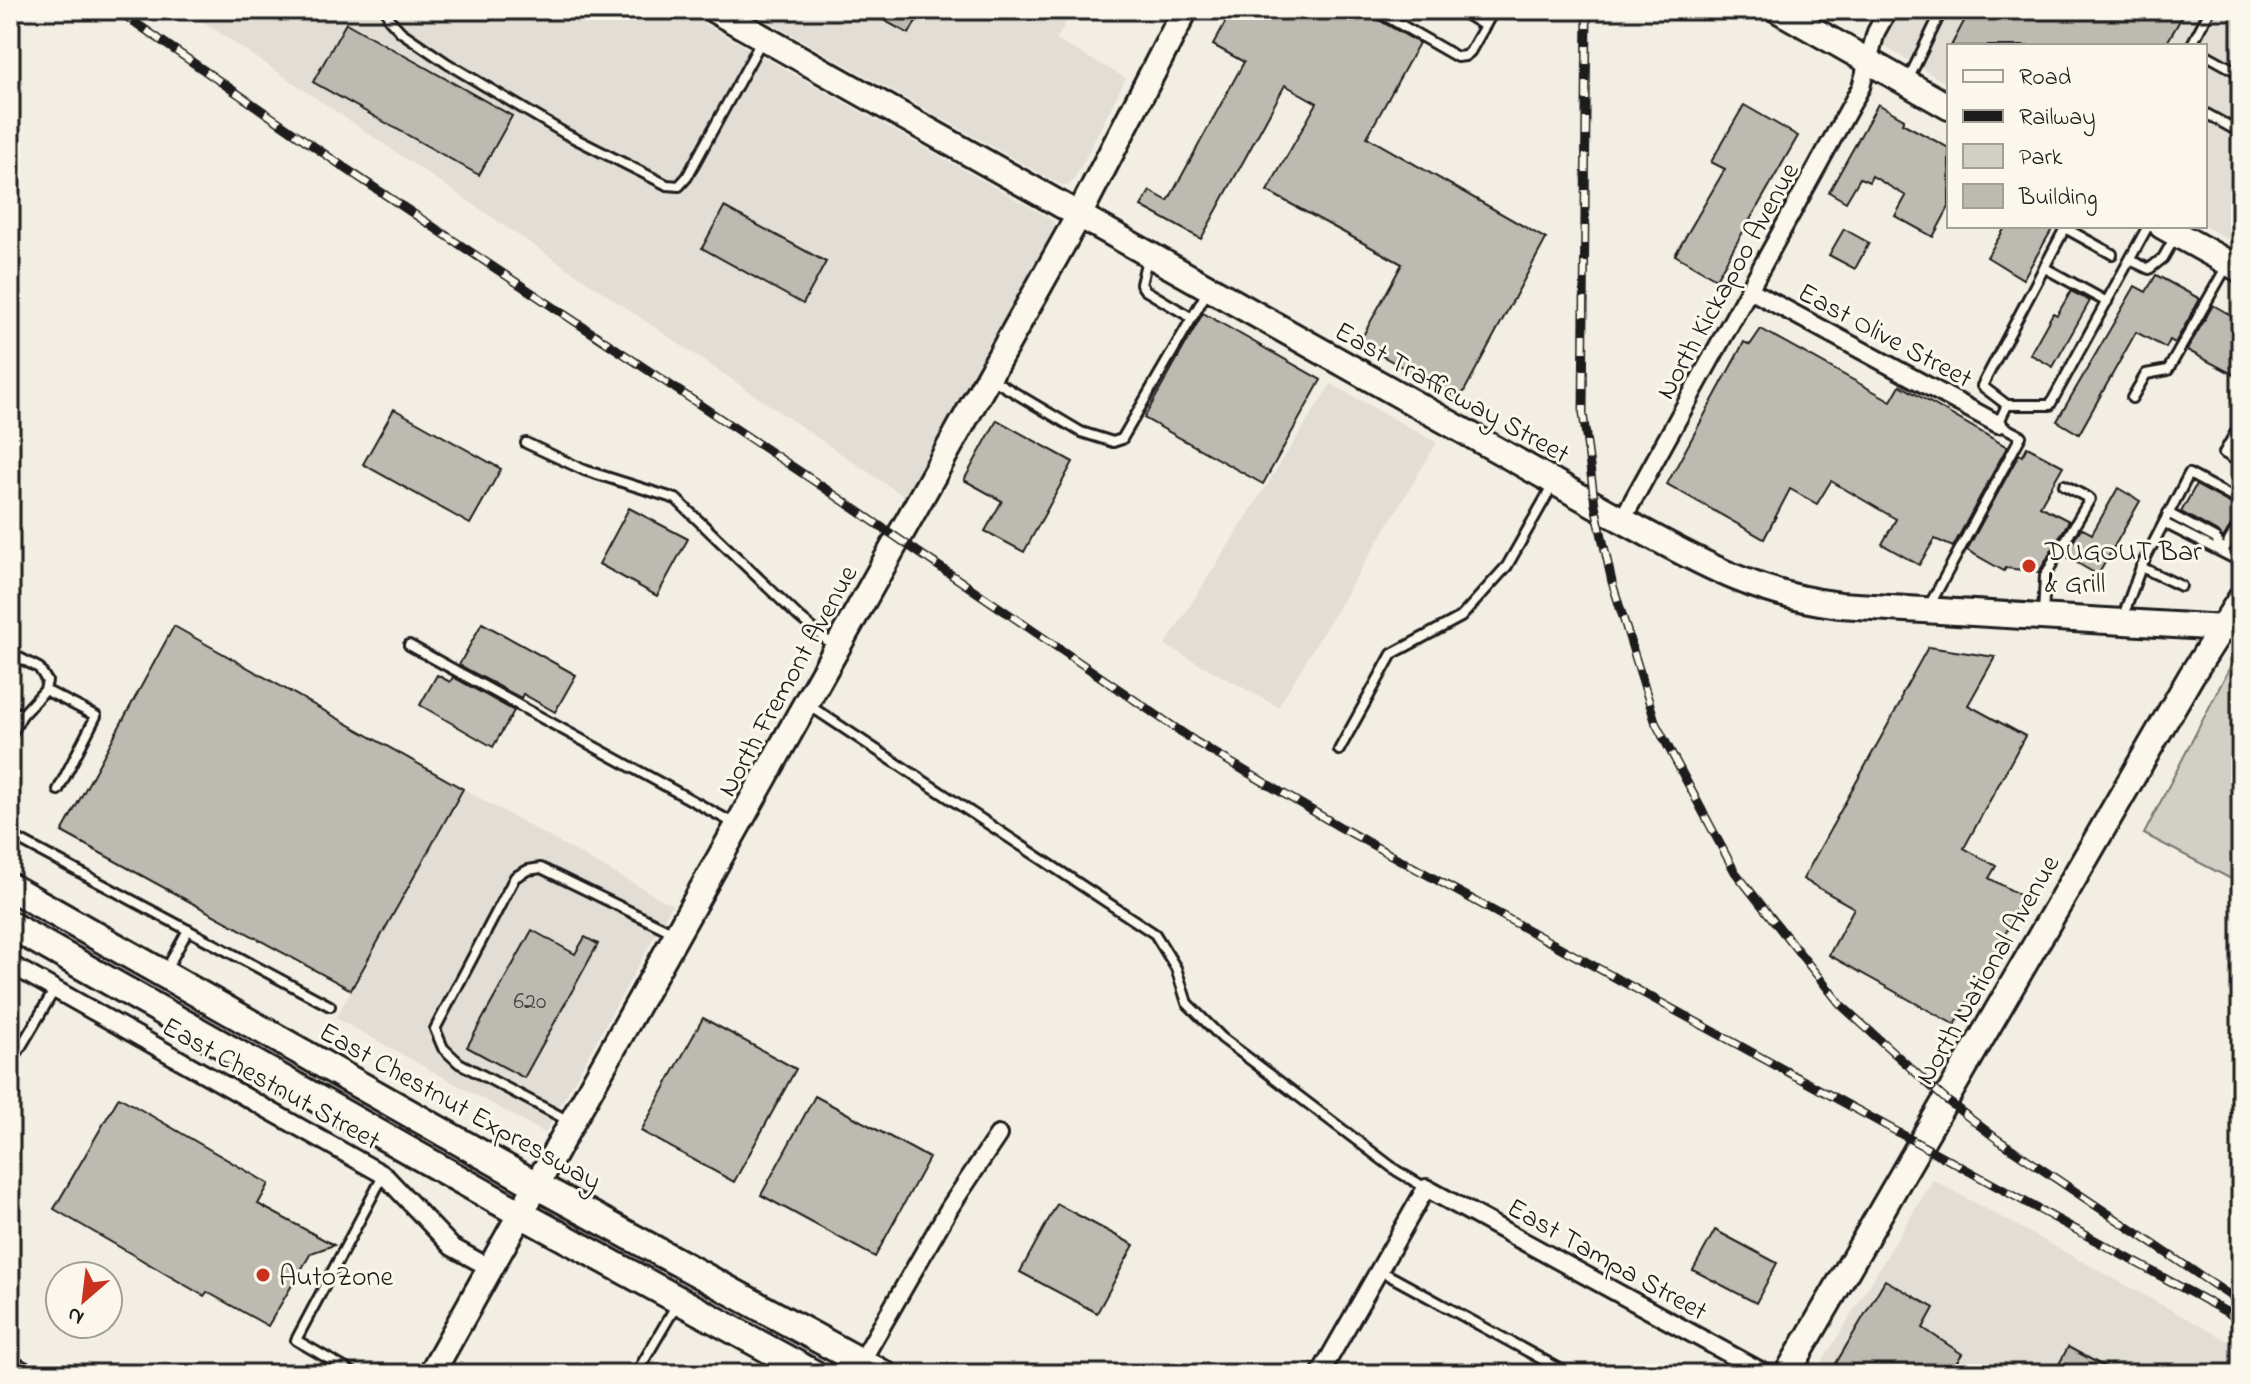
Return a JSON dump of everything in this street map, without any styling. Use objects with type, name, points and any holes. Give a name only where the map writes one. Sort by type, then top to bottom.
[{"type":"main road","name":"East Trafficway Street","points":[[714,10],[1721,573],[1773,593],[1840,605],[2121,621],[2235,631]]},
{"type":"main road","name":"North Fremont Avenue","points":[[431,1374],[989,378],[1079,215],[1185,10]]},
{"type":"main road","points":[[1778,10],[1947,106]]},
{"type":"main road","points":[[2169,230],[2235,266]]},
{"type":"main road","name":"North National Avenue","points":[[1787,1374],[2167,717],[2235,631],[2241,598]]},
{"type":"main road","name":"East Chestnut Expressway","points":[[10,887],[536,1185],[872,1368]]},
{"type":"main road","points":[[10,925],[521,1214],[814,1374]]},
{"type":"street","name":"North Kickapoo Avenue","points":[[1622,520],[1861,87],[1876,32],[1888,10]]},
{"type":"street","name":"East Olive Street","points":[[1750,290],[1998,424]]},
{"type":"street","name":"East Chestnut Street","points":[[10,964],[384,1175],[452,1247],[490,1268]]},
{"type":"street","points":[[872,1368],[950,1207],[998,1135]]},
{"type":"street","points":[[1320,1374],[1426,1188]]},
{"type":"street","name":"East Tampa Street","points":[[1426,1188],[1766,1374]]},
{"type":"street","points":[[10,1364],[29,1374]]},
{"type":"lane","points":[[387,10],[389,19],[401,32],[448,64],[566,134],[667,185],[679,186],[687,177],[763,38]]},
{"type":"lane","points":[[1375,10],[1457,57],[1470,52],[1494,10]]},
{"type":"lane","points":[[1459,10],[1485,26]]},
{"type":"lane","points":[[1907,83],[1942,10]]},
{"type":"lane","points":[[2192,44],[2210,10]]},
{"type":"lane","points":[[2207,55],[2241,74]]},
{"type":"lane","points":[[2207,114],[2241,133]]},
{"type":"lane","points":[[2065,228],[1982,386],[2007,405],[2050,405],[2147,228]]},
{"type":"lane","points":[[2067,228],[2112,254]]},
{"type":"lane","points":[[2130,260],[2149,269],[2163,258],[2169,230]]},
{"type":"lane","points":[[1149,254],[1141,284],[1145,290],[1192,318]]},
{"type":"lane","points":[[2132,398],[2146,374],[2168,370],[2235,266]]},
{"type":"lane","points":[[2045,268],[2107,302]]},
{"type":"lane","points":[[989,378],[1081,432],[1113,442],[1122,439],[1209,288]]},
{"type":"lane","points":[[1927,609],[2021,436],[1998,424],[2007,405]]},
{"type":"lane","points":[[2241,423],[2224,453],[2241,463]]},
{"type":"lane","points":[[526,443],[584,470],[676,499],[799,617],[837,649]]},
{"type":"lane","points":[[2121,621],[2141,567],[2189,474],[2241,502]]},
{"type":"lane","points":[[1339,750],[1392,654],[1461,617],[1507,566],[1554,482]]},
{"type":"lane","points":[[2043,616],[2045,576],[2090,499],[2064,485]]},
{"type":"lane","points":[[2168,513],[2216,539],[2223,552]]},
{"type":"lane","points":[[2223,552],[2241,520]]},
{"type":"lane","points":[[2164,523],[2241,562]]},
{"type":"lane","points":[[2141,567],[2181,586]]},
{"type":"lane","points":[[409,645],[739,826]]},
{"type":"lane","points":[[10,653],[45,675],[47,681],[45,690],[22,715],[10,737]]},
{"type":"lane","points":[[45,690],[96,716],[58,790]]},
{"type":"lane","points":[[807,704],[1155,934],[1176,968],[1187,1003],[1222,1038],[1397,1171],[1426,1188]]},
{"type":"lane","points":[[10,709],[22,715]]},
{"type":"lane","points":[[10,835],[330,1006]]},
{"type":"lane","points":[[572,1122],[459,1063],[443,1048],[435,1029],[515,877],[541,868],[678,935]]},
{"type":"lane","points":[[164,974],[188,930]]},
{"type":"lane","points":[[10,1065],[55,989]]},
{"type":"lane","points":[[355,1374],[296,1340],[384,1175]]},
{"type":"lane","points":[[1379,1270],[1569,1374]]},
{"type":"lane","points":[[636,1374],[679,1300]]},
{"type":"shaded area","points":[[186,10],[680,10],[1048,217],[1054,222],[1053,235],[905,497]]},
{"type":"shaded area","points":[[747,10],[1073,10],[1056,40],[1126,78],[1074,180],[1068,186],[1061,185]]},
{"type":"shaded area","points":[[1896,10],[2241,10],[2241,247],[2207,228],[2207,44],[1947,44],[1947,84],[1885,47],[1882,40]]},
{"type":"shaded area","points":[[1331,384],[1437,443],[1278,707],[1165,645]]},
{"type":"shaded area","points":[[463,789],[672,905],[545,1133],[336,1018]]},
{"type":"shaded area","points":[[1933,1180],[2241,1348],[2241,1374],[1815,1374]]},
{"type":"green space","points":[[2234,659],[2241,662],[2241,884],[2144,834]]},
{"type":"building","points":[[865,10],[922,10],[909,34]]},
{"type":"building","points":[[1232,10],[1361,10],[1419,43],[1367,137],[1546,239],[1460,399],[1359,343],[1402,264],[1267,191],[1317,103],[1285,85],[1201,239],[1141,206],[1150,191],[1168,201],[1244,62],[1213,45]]},
{"type":"building","points":[[1970,10],[2186,10],[2166,44],[1952,44]]},
{"type":"building","points":[[346,23],[512,116],[479,175],[313,82]]},
{"type":"building","points":[[1878,104],[1904,119],[1902,123],[1947,147],[1947,211],[1933,237],[1895,216],[1906,196],[1872,176],[1869,182],[1860,178],[1846,202],[1829,192]]},
{"type":"building","points":[[1744,105],[1798,136],[1716,279],[1675,255],[1725,169],[1711,162]]},
{"type":"building","points":[[724,207],[826,262],[803,304],[702,248]]},
{"type":"building","points":[[2005,228],[2053,228],[2023,279],[1987,257]]},
{"type":"building","points":[[1844,229],[1869,243],[1855,269],[1829,255]]},
{"type":"building","points":[[2156,275],[2200,299],[2175,343],[2170,340],[2166,348],[2136,332],[2079,434],[2057,421],[2135,286],[2146,292]]},
{"type":"building","points":[[2071,291],[2090,301],[2053,367],[2030,354],[2053,313],[2057,315]]},
{"type":"building","points":[[2213,305],[2241,321],[2241,367],[2236,376],[2187,350]]},
{"type":"building","points":[[1203,313],[1321,380],[1263,484],[1144,418]]},
{"type":"building","points":[[1761,329],[1891,401],[1900,385],[2007,447],[1953,547],[1935,539],[1919,565],[1882,544],[1896,519],[1831,481],[1817,504],[1790,489],[1764,539],[1667,484],[1744,342],[1750,345]]},
{"type":"building","points":[[394,409],[501,469],[470,524],[363,464]]},
{"type":"building","points":[[997,420],[1073,462],[1024,552],[985,531],[1002,501],[964,480]]},
{"type":"building","points":[[2027,447],[2063,466],[2040,506],[2069,521],[2039,572],[2006,568],[2004,571],[1967,550],[2019,454],[2022,456]]},
{"type":"building","points":[[2196,485],[2241,509],[2223,538],[2181,512]]},
{"type":"building","points":[[2118,488],[2140,501],[2098,575],[2065,556],[2081,528],[2092,534]]},
{"type":"building","points":[[629,508],[688,539],[657,596],[599,564]]},
{"type":"building","points":[[482,623],[576,675],[555,712],[459,665]]},
{"type":"building","points":[[174,626],[463,789],[351,990],[62,832]]},
{"type":"building","points":[[1928,647],[1995,657],[1968,705],[2025,736],[1964,848],[1996,866],[1989,878],[2025,898],[1955,1025],[1829,955],[1854,908],[1803,879]]},
{"type":"building","points":[[437,675],[450,682],[453,677],[514,711],[493,747],[420,705]]},
{"type":"building","points":[[532,930],[575,954],[585,937],[598,944],[524,1078],[467,1047]]},
{"type":"building","points":[[703,1018],[796,1069],[734,1182],[641,1131]]},
{"type":"building","points":[[815,1096],[929,1158],[875,1257],[761,1195]]},
{"type":"building","points":[[119,1097],[269,1184],[258,1204],[334,1245],[311,1253],[268,1326],[207,1292],[204,1296],[54,1209]]},
{"type":"building","points":[[1057,1204],[1134,1245],[1097,1313],[1020,1272]]},
{"type":"building","points":[[1715,1230],[1777,1263],[1756,1303],[1693,1270]]},
{"type":"building","points":[[1885,1280],[1934,1308],[1923,1328],[1962,1354],[1949,1374],[1851,1374],[1835,1365]]},
{"type":"building","points":[[2068,1347],[2118,1374],[2073,1374],[2058,1366]]},
{"type":"railway","points":[[117,10],[345,168],[817,483],[1196,742],[1340,827],[2241,1320]]},
{"type":"railway","points":[[1587,10],[1583,413],[1595,505],[1612,582],[1656,724],[1735,872],[1841,1005],[1945,1099],[1997,1139],[2241,1303]]},
{"type":"place","name":"DUGOUT Bar & Grill","points":[[2029,566]]},
{"type":"place","name":"AutoZone","points":[[263,1275]]}]
